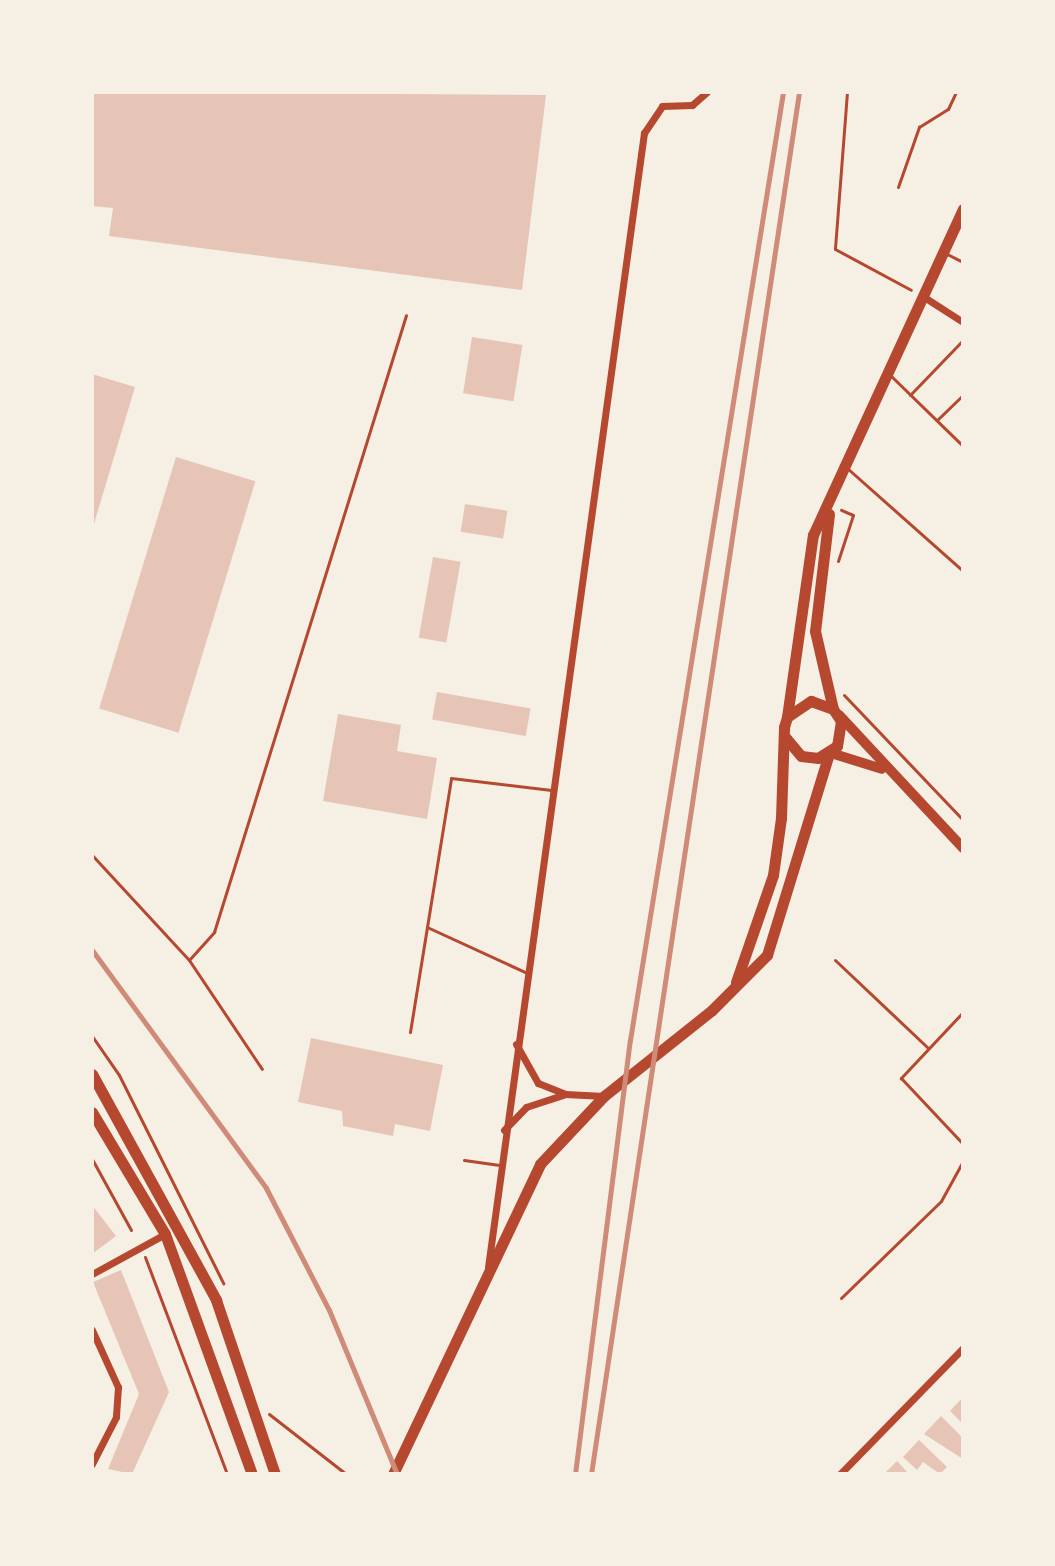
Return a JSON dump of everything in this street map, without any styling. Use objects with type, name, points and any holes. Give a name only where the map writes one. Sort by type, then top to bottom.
[{"type":"main road","points":[[735,986],[773,875],[787,717],[808,556],[963,209]]},
{"type":"main road","points":[[393,1474],[487,1270],[540,1164],[604,1096],[735,986],[773,943],[830,753],[841,739],[815,631],[830,506]]},
{"type":"main road","points":[[787,717],[811,701],[835,711],[884,770],[963,848]]},
{"type":"main road","points":[[785,737],[801,756],[830,753],[884,770]]},
{"type":"main road","points":[[92,1074],[216,1300],[275,1474]]},
{"type":"main road","points":[[92,1112],[165,1234],[252,1474]]},
{"type":"street","points":[[487,1270],[502,1133],[647,120],[662,106],[692,105],[707,92]]},
{"type":"street","points":[[924,297],[963,322]]},
{"type":"street","points":[[516,1042],[538,1083],[565,1094],[604,1096]]},
{"type":"street","points":[[502,1133],[526,1107],[565,1094]]},
{"type":"street","points":[[92,1274],[165,1234]]},
{"type":"street","points":[[92,1330],[118,1387],[116,1417],[92,1464]]},
{"type":"street","points":[[840,1474],[963,1348]]},
{"type":"lane","points":[[898,187],[919,127],[948,109],[956,92]]},
{"type":"lane","points":[[944,252],[963,262]]},
{"type":"lane","points":[[189,960],[214,932],[406,315]]},
{"type":"lane","points":[[910,395],[963,340]]},
{"type":"lane","points":[[889,374],[963,446]]},
{"type":"lane","points":[[937,420],[963,395]]},
{"type":"lane","points":[[847,468],[963,571]]},
{"type":"lane","points":[[410,1032],[451,778],[551,790]]},
{"type":"lane","points":[[92,855],[189,960],[262,1069]]},
{"type":"lane","points":[[427,927],[526,972]]},
{"type":"lane","points":[[835,960],[927,1047]]},
{"type":"lane","points":[[963,1012],[901,1078],[963,1144]]},
{"type":"lane","points":[[464,1160],[498,1165]]},
{"type":"lane","points":[[841,1298],[941,1201],[963,1161]]},
{"type":"path","points":[[847,92],[835,249],[924,297]]},
{"type":"path","points":[[830,506],[853,515],[834,572]]},
{"type":"path","points":[[839,687],[963,820]]},
{"type":"path","points":[[92,1036],[202,1230],[228,1297]]},
{"type":"path","points":[[92,1159],[131,1230]]},
{"type":"path","points":[[144,1257],[227,1474]]},
{"type":"path","points":[[262,1400],[265,1412],[346,1474]]},
{"type":"building","points":[[92,92],[546,95],[522,290],[109,236],[113,208],[92,206]]},
{"type":"building","points":[[472,337],[522,345],[513,401],[463,393]]},
{"type":"building","points":[[92,374],[135,387],[93,527],[92,527]]},
{"type":"building","points":[[176,457],[255,481],[178,733],[99,709]]},
{"type":"building","points":[[465,504],[507,511],[503,538],[461,532]]},
{"type":"building","points":[[433,557],[461,562],[446,643],[419,638]]},
{"type":"building","points":[[437,692],[531,708],[526,736],[432,720]]},
{"type":"building","points":[[338,714],[401,725],[397,751],[437,758],[427,819],[323,801]]},
{"type":"building","points":[[311,1038],[443,1065],[430,1131],[395,1124],[393,1136],[343,1126],[342,1111],[298,1102]]},
{"type":"building","points":[[92,1205],[116,1236],[92,1254]]},
{"type":"building","points":[[121,1270],[169,1392],[132,1474],[108,1469],[139,1394],[93,1282]]},
{"type":"building","points":[[963,1397],[963,1424],[950,1411]]},
{"type":"building","points":[[941,1416],[963,1438],[963,1459],[924,1434]]},
{"type":"building","points":[[919,1440],[947,1467],[940,1474],[923,1462],[917,1470],[903,1457]]},
{"type":"building","points":[[897,1461],[909,1474],[884,1474]]},
{"type":"railway","points":[[575,1474],[630,1040],[783,92]]},
{"type":"railway","points":[[591,1474],[799,92]]},
{"type":"railway","points":[[92,950],[266,1188],[329,1310],[397,1474]]}]
